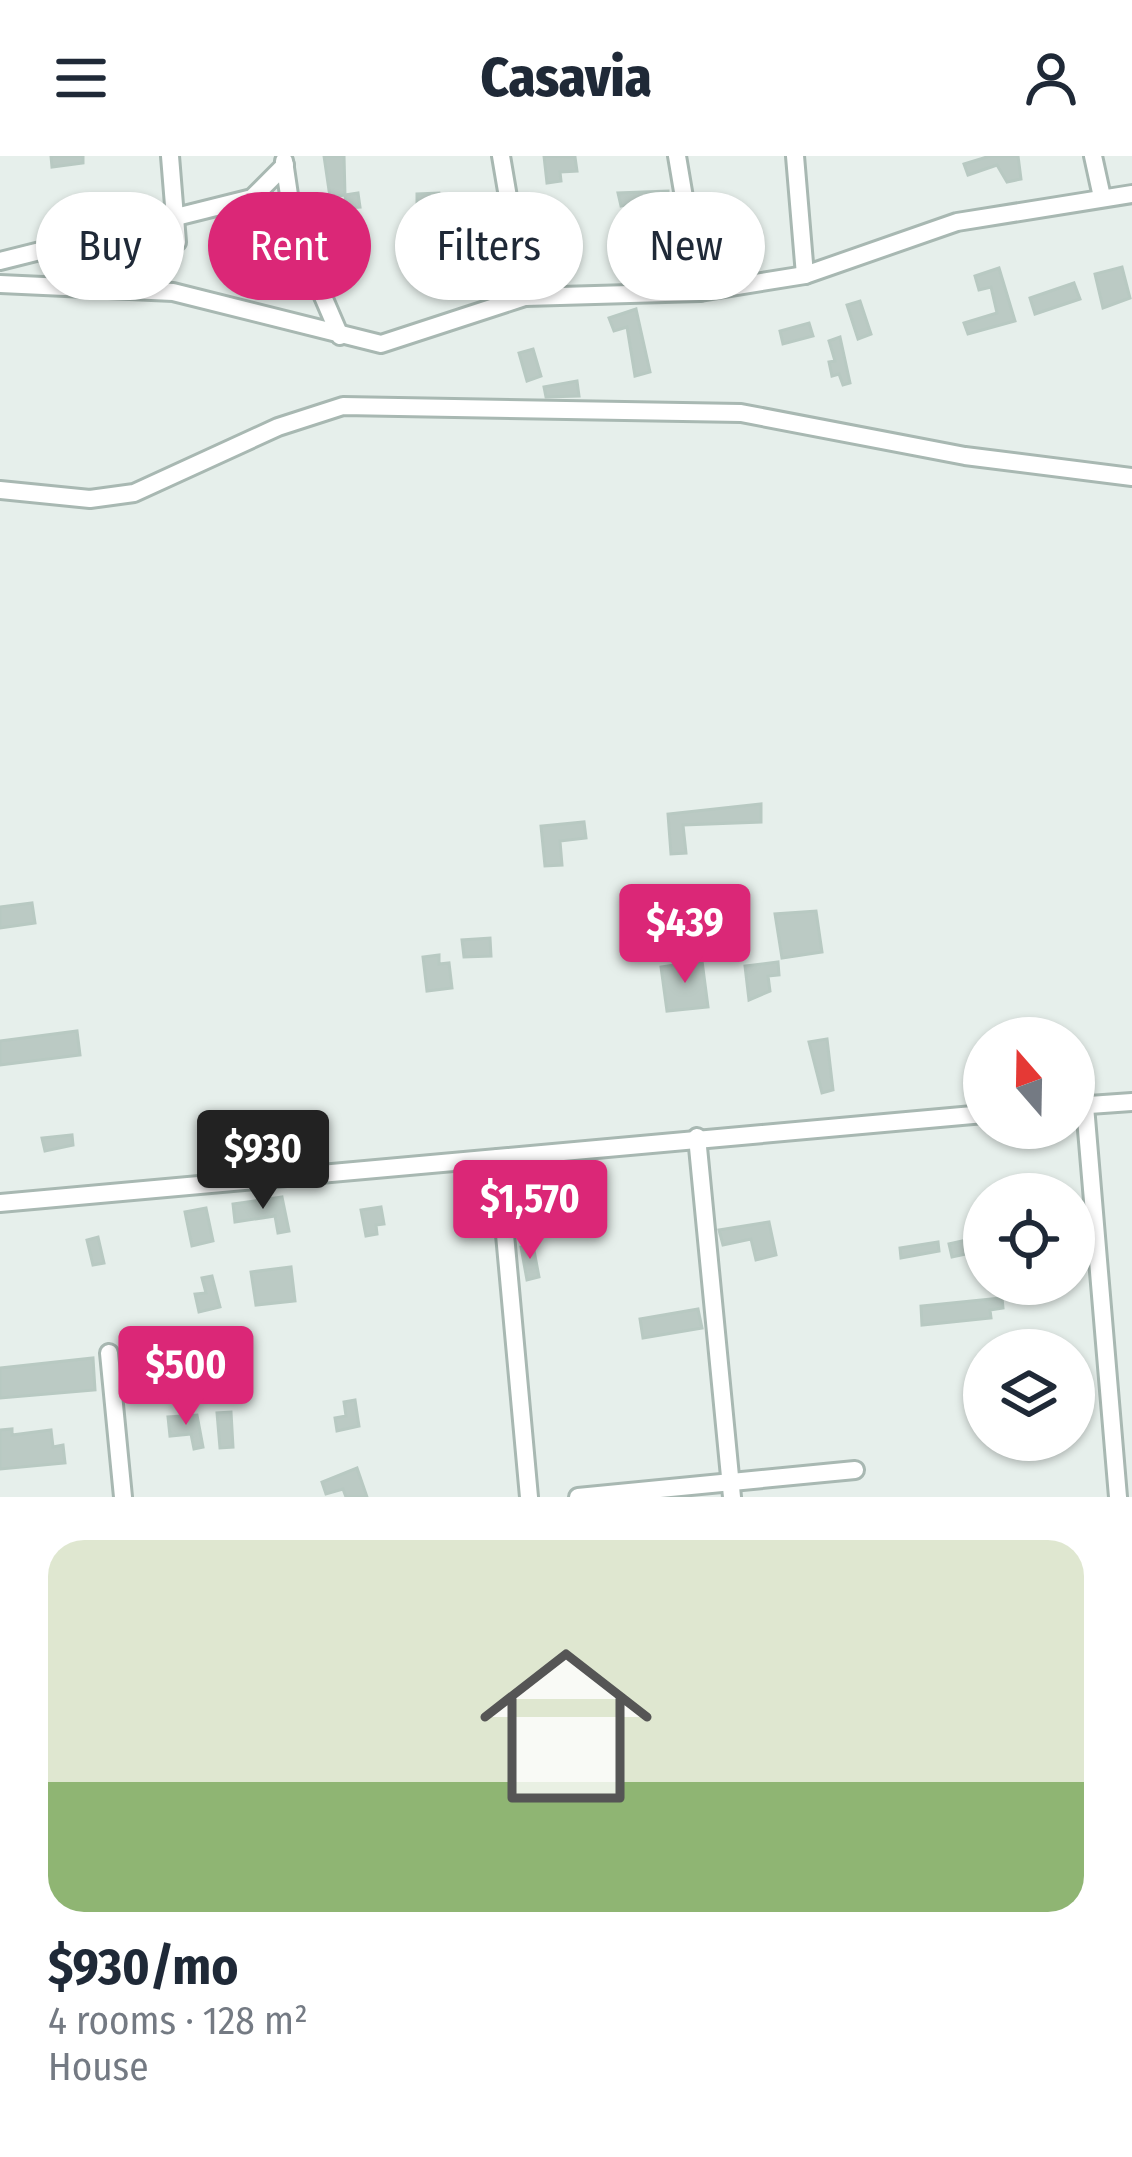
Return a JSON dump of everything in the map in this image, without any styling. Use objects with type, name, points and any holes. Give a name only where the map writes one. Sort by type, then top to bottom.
[{"type":"street","points":[[170,156],[174,192]]},
{"type":"street","points":[[501,156],[507,192]]},
{"type":"street","points":[[677,156],[683,192]]},
{"type":"street","points":[[795,156],[805,275]]},
{"type":"street","points":[[1093,156],[1102,197]]},
{"type":"street","points":[[184,218],[252,198],[284,160]]},
{"type":"street","points":[[284,160],[294,229],[340,336]]},
{"type":"street","points":[[765,281],[805,275],[957,222],[1132,194]]},
{"type":"street","points":[[0,261],[36,253]]},
{"type":"street","points":[[0,284],[36,285]]},
{"type":"street","points":[[184,295],[362,343],[399,342],[519,300]]},
{"type":"street","points":[[0,490],[90,499],[134,493],[278,427],[343,406],[741,413],[944,452],[1132,476]]},
{"type":"street","points":[[1095,1105],[1132,1102]]},
{"type":"street","points":[[0,1202],[963,1116]]},
{"type":"street","points":[[697,1138],[731,1489]]},
{"type":"street","points":[[1083,1149],[1118,1497]]},
{"type":"street","points":[[498,1158],[529,1497]]},
{"type":"street","points":[[109,1353],[123,1497]]},
{"type":"street","points":[[578,1497],[731,1489],[854,1470]]},
{"type":"building","points":[[51,156],[83,156],[83,163],[52,167]]},
{"type":"building","points":[[324,156],[344,156],[345,192],[329,192]]},
{"type":"building","points":[[544,156],[575,157],[577,171],[560,172],[561,181],[547,183]]},
{"type":"building","points":[[990,156],[1018,156],[1021,179],[1007,182],[997,165],[968,175],[964,164]]},
{"type":"building","points":[[1122,267],[1130,298],[1103,308],[1095,274]]},
{"type":"building","points":[[999,268],[1015,321],[968,334],[964,323],[997,313],[991,287],[979,290],[975,276]]},
{"type":"building","points":[[1074,283],[1080,299],[1035,314],[1030,298]]},
{"type":"building","points":[[860,301],[871,334],[858,339],[847,305]]},
{"type":"building","points":[[636,309],[650,372],[635,376],[627,327],[614,331],[609,318]]},
{"type":"building","points":[[809,323],[813,336],[783,344],[780,331]]},
{"type":"building","points":[[840,337],[850,383],[843,385],[839,374],[832,376],[829,362],[835,361],[829,341]]},
{"type":"building","points":[[533,349],[541,376],[527,381],[519,353]]},
{"type":"building","points":[[577,381],[579,396],[546,397],[544,387]]},
{"type":"building","points":[[761,804],[761,822],[683,825],[686,853],[671,854],[668,814]]},
{"type":"building","points":[[584,822],[586,838],[560,841],[562,865],[545,866],[541,826]]},
{"type":"building","points":[[32,903],[35,923],[0,928],[0,907]]},
{"type":"building","points":[[816,911],[822,952],[782,958],[775,914]]},
{"type":"building","points":[[490,938],[491,956],[464,957],[462,940]]},
{"type":"building","points":[[439,955],[439,964],[449,963],[452,988],[427,991],[423,957]]},
{"type":"building","points":[[702,961],[708,1007],[667,1011],[661,967]]},
{"type":"building","points":[[778,962],[779,975],[768,976],[770,991],[749,1000],[745,966]]},
{"type":"building","points":[[77,1031],[80,1055],[0,1065],[0,1041]]},
{"type":"building","points":[[827,1039],[833,1090],[822,1093],[809,1042]]},
{"type":"building","points":[[72,1135],[73,1145],[45,1151],[42,1138]]},
{"type":"building","points":[[547,1189],[551,1207],[520,1214],[516,1197]]},
{"type":"building","points":[[282,1197],[289,1231],[278,1233],[275,1216],[235,1222],[233,1204]]},
{"type":"building","points":[[381,1207],[384,1224],[376,1225],[377,1234],[366,1236],[361,1210]]},
{"type":"building","points":[[206,1208],[213,1241],[192,1246],[185,1212]]},
{"type":"building","points":[[769,1222],[776,1255],[756,1260],[751,1239],[723,1245],[719,1230]]},
{"type":"building","points":[[98,1237],[104,1263],[93,1265],[87,1240]]},
{"type":"building","points":[[963,1241],[963,1255],[952,1257],[949,1244]]},
{"type":"building","points":[[938,1242],[939,1251],[901,1258],[900,1248]]},
{"type":"building","points":[[533,1245],[539,1277],[527,1280],[521,1247]]},
{"type":"building","points":[[291,1267],[295,1301],[256,1305],[251,1272]]},
{"type":"building","points":[[212,1276],[220,1307],[199,1312],[195,1294],[206,1293],[202,1278]]},
{"type":"building","points":[[963,1302],[1003,1308],[990,1310],[991,1318],[922,1325],[921,1306]]},
{"type":"building","points":[[698,1309],[702,1328],[643,1338],[640,1319]]},
{"type":"building","points":[[191,1347],[193,1365],[182,1366],[186,1382],[167,1390],[159,1352]]},
{"type":"building","points":[[93,1358],[95,1390],[0,1398],[0,1368]]},
{"type":"building","points":[[143,1368],[146,1388],[125,1391],[124,1371]]},
{"type":"building","points":[[355,1400],[359,1426],[337,1431],[335,1418],[346,1416],[344,1402]]},
{"type":"building","points":[[231,1412],[233,1447],[220,1448],[217,1413]]},
{"type":"building","points":[[197,1415],[203,1447],[194,1449],[191,1434],[170,1436],[168,1417]]},
{"type":"building","points":[[12,1429],[12,1435],[51,1430],[53,1447],[63,1445],[65,1463],[0,1469],[0,1430]]},
{"type":"building","points":[[357,1468],[367,1497],[346,1497],[343,1489],[326,1494],[322,1482]]}]
